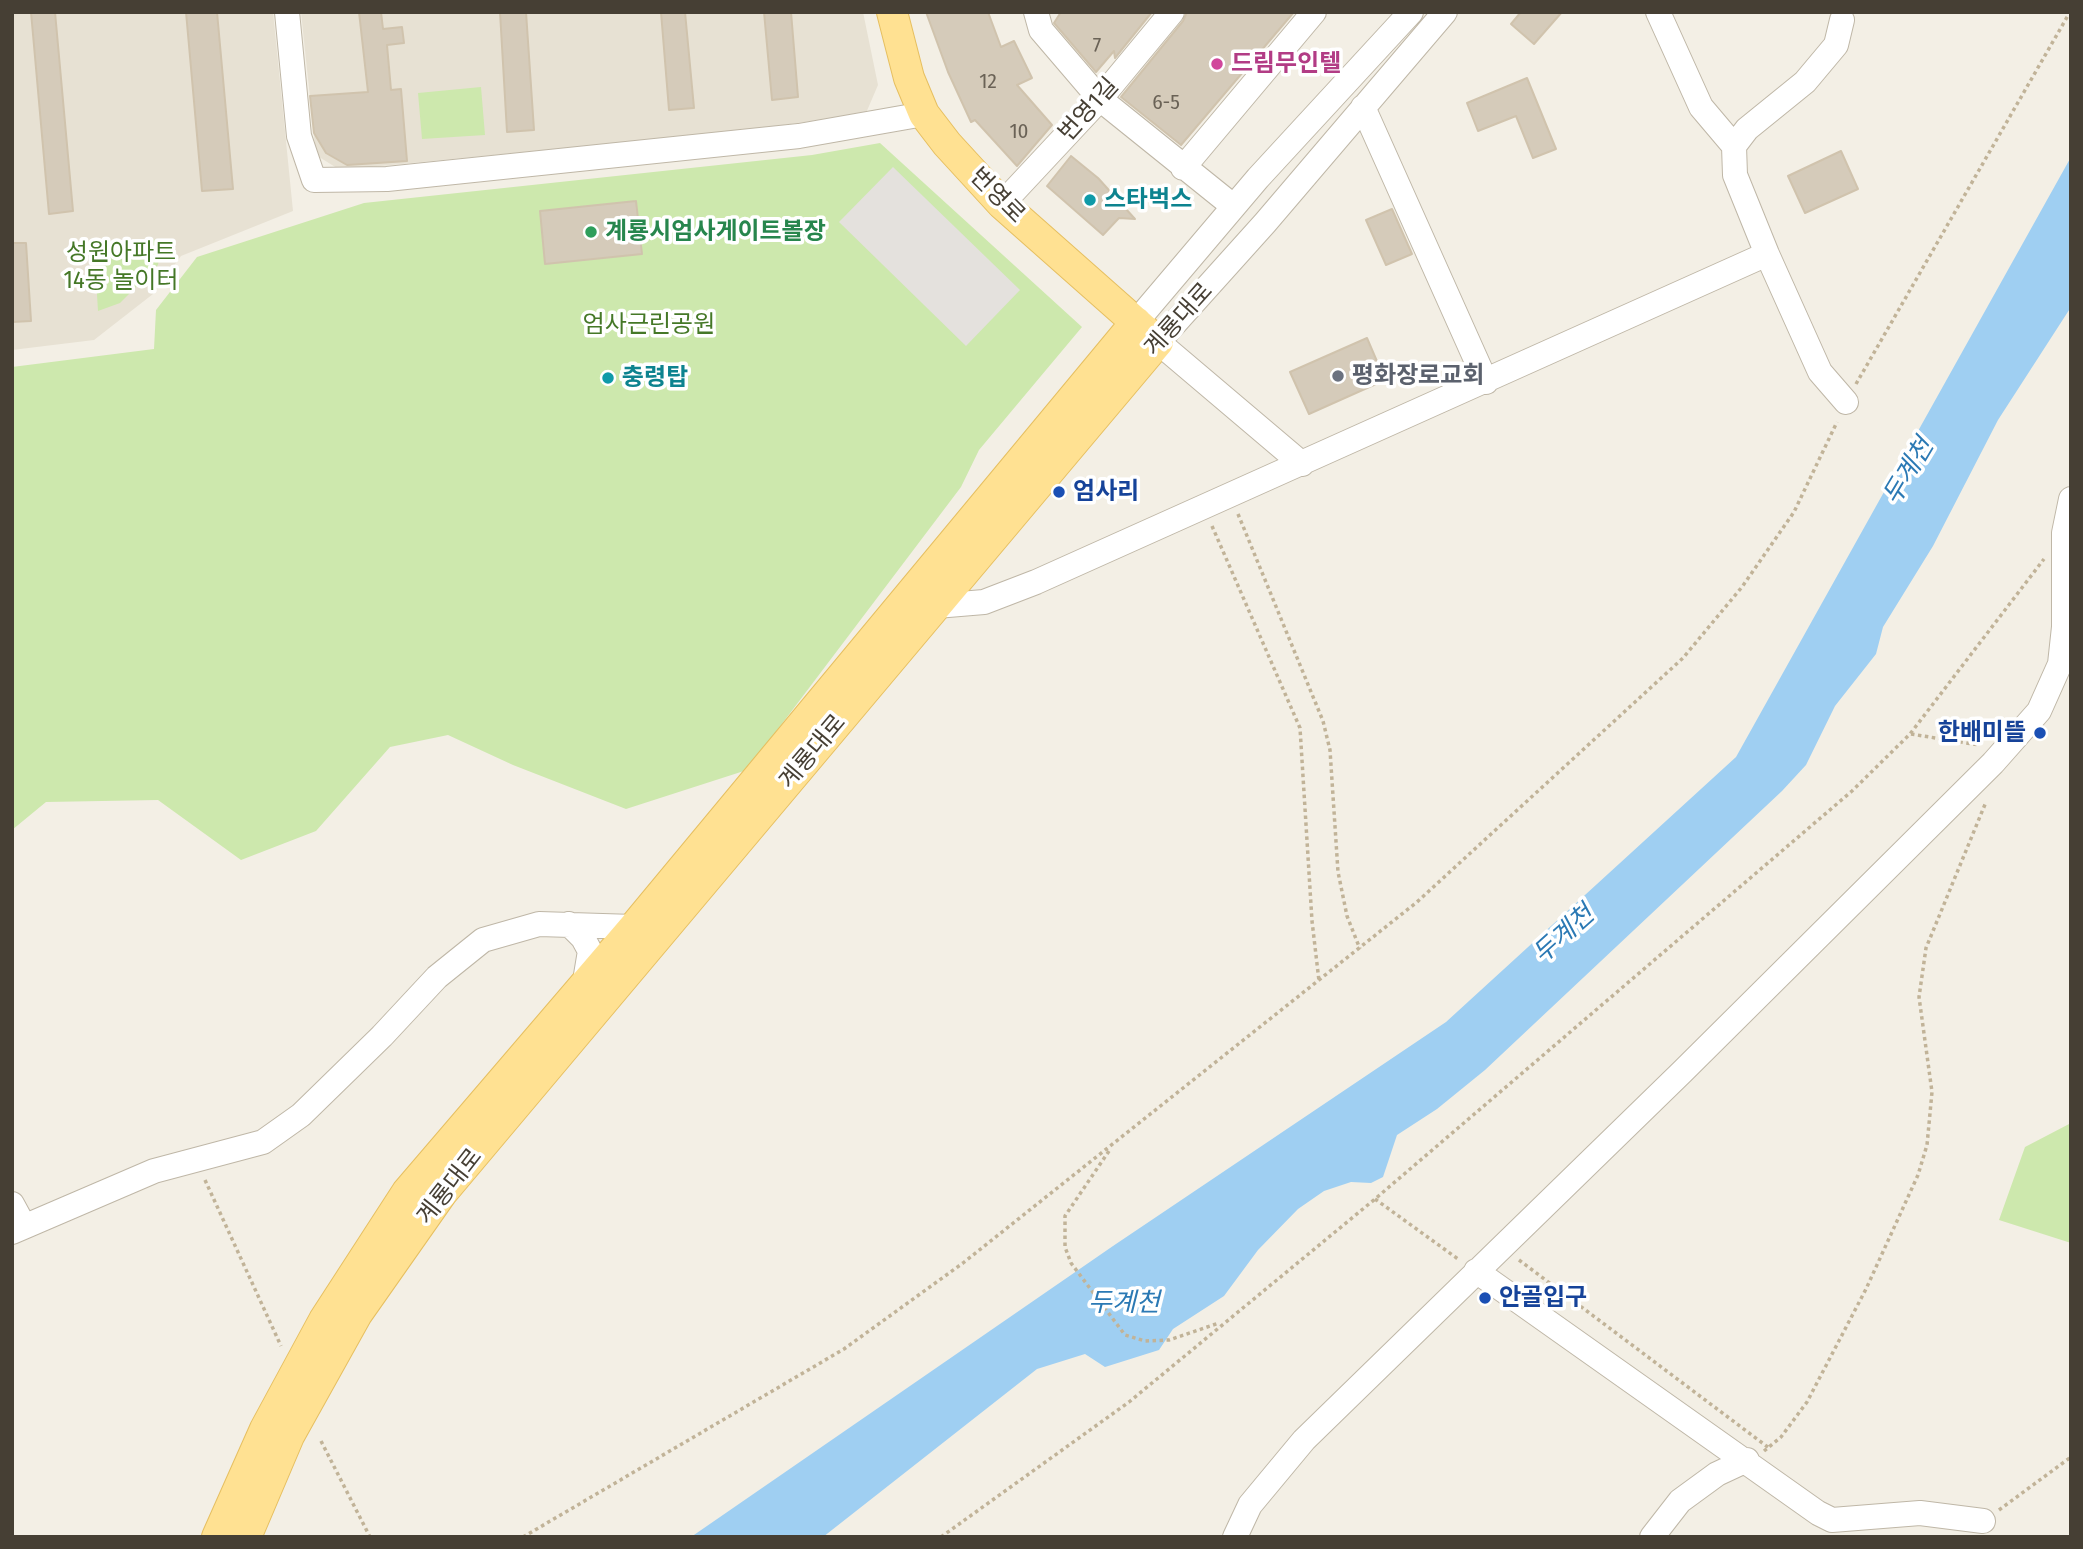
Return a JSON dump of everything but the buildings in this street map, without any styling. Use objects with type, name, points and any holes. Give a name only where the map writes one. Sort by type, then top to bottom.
[{"type":"main road","name":"번영로","points":[[892,12],[909,78],[924,114],[1002,204],[1158,342]]},
{"type":"main road","name":"계룡대로","points":[[217,1537],[265,1429],[324,1320],[407,1192],[634,927],[1136,322]]},
{"type":"main road","name":"계룡대로","points":[[246,1537],[289,1436],[357,1314],[442,1193],[1158,342]]},
{"type":"street","points":[[287,12],[299,136],[314,180],[387,179],[799,136],[924,114]]},
{"type":"street","points":[[1036,12],[1041,30],[1100,99],[1233,206]]},
{"type":"street","name":"번영1길","points":[[1002,204],[1100,99],[1172,12]]},
{"type":"street","points":[[1183,168],[1314,12]]},
{"type":"street","name":"계룡대로","points":[[1158,342],[1265,223],[1445,12]]},
{"type":"street","points":[[1658,12],[1701,107],[1734,146],[1735,175],[1820,372],[1846,402]]},
{"type":"street","name":"계룡대로","points":[[1136,322],[1233,206],[1404,18]]},
{"type":"street","points":[[1734,146],[1747,129],[1805,82],[1836,45],[1842,20]]},
{"type":"street","points":[[1363,107],[1486,382]]},
{"type":"street","points":[[936,606],[984,602],[1204,508],[1767,254]]},
{"type":"street","points":[[1158,342],[1302,464]]},
{"type":"street","points":[[1235,1537],[1250,1505],[1304,1440],[1691,1062],[2039,711],[2060,664],[2064,627],[2064,533],[2071,499]]},
{"type":"street","points":[[16,1221],[154,1171],[237,1151],[262,1142],[302,1115],[437,977],[483,940],[539,924],[634,927]]},
{"type":"street","points":[[569,924],[583,938],[590,951],[585,981]]},
{"type":"street","points":[[1476,1271],[1747,1460],[1818,1513],[1832,1520],[1920,1513],[1983,1521]]},
{"type":"street","points":[[1652,1537],[1681,1501],[1717,1474],[1747,1460]]},
{"type":"path","points":[[523,1537],[844,1349],[963,1263],[1417,902],[1683,658],[1742,587],[1794,512],[1846,402],[2070,12]]},
{"type":"path","points":[[1230,496],[1323,721],[1330,750],[1338,872],[1347,916],[1360,949]]},
{"type":"path","points":[[1204,508],[1300,728],[1311,921],[1319,981]]},
{"type":"path","points":[[941,1537],[1129,1402],[1375,1199],[1852,791],[1910,734],[2064,533]]},
{"type":"path","points":[[1910,734],[2001,752]]},
{"type":"path","points":[[1501,1246],[1769,1448],[1807,1402],[1866,1289],[1918,1175],[1927,1145],[1932,1092],[1919,997],[1926,948],[1986,801]]},
{"type":"path","points":[[1112,1146],[1065,1216],[1065,1247],[1071,1263],[1125,1335],[1145,1342],[1169,1340],[1223,1322]]},
{"type":"path","points":[[195,1159],[281,1346]]},
{"type":"path","points":[[1375,1199],[1476,1271]]},
{"type":"path","points":[[321,1441],[370,1537]]},
{"type":"path","points":[[1983,1521],[2071,1457]]},
{"type":"shaded area","points":[[12,12],[273,12],[293,211],[181,256],[153,294],[94,340],[12,350]]},
{"type":"shaded area","points":[[301,12],[863,12],[878,85],[866,113],[750,130],[340,170],[316,155]]},
{"type":"shaded area","points":[[893,167],[1020,290],[966,346],[839,222]]},
{"type":"green space","points":[[481,87],[485,135],[422,139],[418,93]]},
{"type":"green space","name":"엄사근린공원","points":[[880,143],[1082,327],[979,450],[961,487],[747,770],[626,809],[513,765],[448,735],[390,747],[316,831],[241,860],[158,800],[46,802],[12,830],[12,367],[154,349],[156,310],[197,257],[364,203],[812,155]]},
{"type":"green space","name":"성원아파트 14동 놀이터","points":[[162,239],[158,265],[120,303],[98,311],[94,245]]},
{"type":"green space","points":[[2071,1123],[2071,1243],[1999,1220],[2025,1147]]},
{"type":"water","name":"두계천","points":[[2071,157],[2071,307],[1998,420],[1933,546],[1883,627],[1876,654],[1835,706],[1806,765],[1782,791],[1485,1070],[1437,1109],[1397,1135],[1383,1177],[1371,1183],[1351,1182],[1324,1191],[1298,1209],[1258,1250],[1224,1296],[1173,1329],[1159,1350],[1105,1367],[1085,1354],[1037,1369],[823,1537],[691,1537],[1113,1246],[1446,1022],[1736,757]]},
{"type":"place","name":"드림무인텔","points":[[1217,64]]},
{"type":"place","name":"스타벅스","points":[[1090,200]]},
{"type":"place","name":"계룡시엄사게이트볼장","points":[[591,232]]},
{"type":"place","name":"평화장로교회","points":[[1338,376]]},
{"type":"place","name":"충령탑","points":[[608,378]]},
{"type":"place","name":"엄사리","points":[[1059,492]]},
{"type":"place","name":"한배미뜰","points":[[2040,733]]},
{"type":"place","name":"안골입구","points":[[1485,1298]]}]
